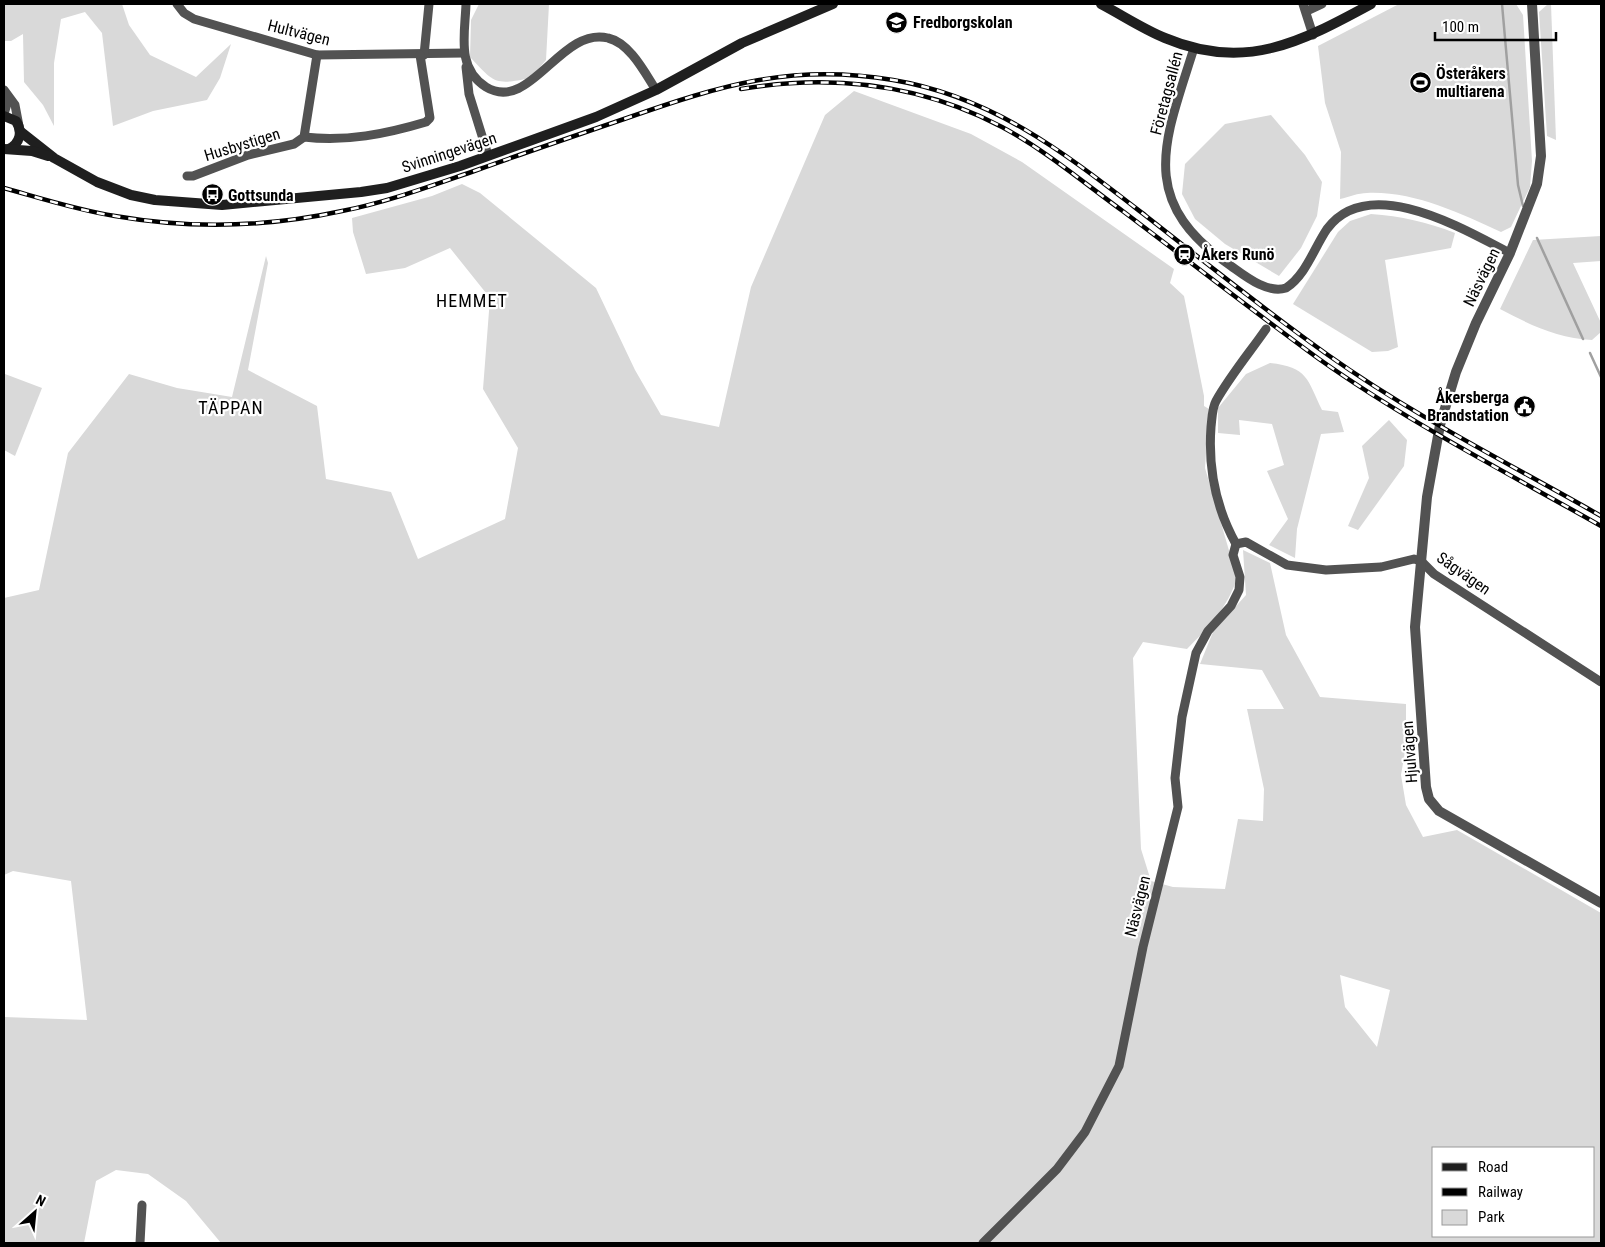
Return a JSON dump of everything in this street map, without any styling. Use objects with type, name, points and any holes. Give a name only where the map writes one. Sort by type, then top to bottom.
[{"type":"main road","name":"Svinningevägen","points":[[4,115],[11,118],[20,129],[54,158],[97,182],[131,195],[155,200],[222,204],[361,192],[387,188],[596,117],[656,90],[742,43],[833,4]]},
{"type":"main road","points":[[1101,4],[1164,38],[1194,48],[1224,52],[1258,51],[1283,46],[1312,35],[1371,4]]},
{"type":"main road","name":"Svinningevägen","points":[[6,149],[18,142],[20,129]]},
{"type":"main road","name":"Svinningevägen","points":[[6,149],[32,151],[54,158]]},
{"type":"street","name":"Hultvägen","points":[[177,4],[184,13],[194,19],[317,55],[464,53]]},
{"type":"street","points":[[422,55],[429,4]]},
{"type":"street","points":[[466,4],[464,53],[469,94],[488,155]]},
{"type":"street","points":[[1312,35],[1305,7],[1322,4]]},
{"type":"street","name":"Näsvägen","points":[[1421,561],[1432,464],[1447,402],[1472,332],[1510,253],[1534,196],[1540,168],[1532,4]]},
{"type":"street","points":[[466,64],[479,82],[499,92],[511,92],[531,81],[578,42],[609,38],[623,46],[656,90]]},
{"type":"street","name":"Företagsallén","points":[[1194,48],[1173,112],[1164,162],[1167,183],[1173,204],[1182,222],[1199,241],[1245,276],[1270,288],[1286,288],[1300,274],[1336,220],[1353,210],[1371,206],[1411,209],[1441,218],[1510,253]]},
{"type":"street","name":"Husbystigen","points":[[304,138],[317,55]]},
{"type":"street","name":"Husbystigen","points":[[187,176],[193,176],[248,155],[294,144],[304,138],[359,138],[388,133],[426,122],[430,118],[422,55]]},
{"type":"street","points":[[4,115],[7,104],[5,93]]},
{"type":"street","points":[[5,93],[15,106],[20,129]]},
{"type":"street","points":[[1236,544],[1227,528],[1212,480],[1210,450],[1212,419],[1215,402],[1266,329]]},
{"type":"street","name":"Sågvägen","points":[[1236,544],[1246,542],[1287,565],[1326,570],[1381,567],[1414,559],[1421,561],[1434,574],[1601,682]]},
{"type":"street","name":"Näsvägen","points":[[982,1243],[1057,1169],[1085,1132],[1118,1066],[1143,947],[1178,807],[1175,778],[1184,708],[1196,653],[1208,631],[1231,606],[1240,590],[1240,577],[1232,555],[1236,544]]},
{"type":"street","name":"Hjulvägen","points":[[1421,561],[1415,627],[1426,787],[1429,799],[1438,811],[1601,903]]},
{"type":"street","points":[[140,1243],[142,1205]]},
{"type":"green space","points":[[4,4],[122,4],[129,25],[150,55],[196,77],[231,44],[220,78],[207,100],[153,111],[113,126],[102,33],[85,12],[61,19],[54,63],[54,126],[43,105],[24,82],[23,34],[11,41],[4,41]]},
{"type":"green space","points":[[479,4],[549,4],[546,60],[531,78],[502,82],[496,80],[485,73],[470,57],[471,20]]},
{"type":"green space","points":[[1399,4],[1516,4],[1523,15],[1532,161],[1530,187],[1511,227],[1501,232],[1419,199],[1385,193],[1364,193],[1340,199],[1341,152],[1325,103],[1318,46]]},
{"type":"green space","points":[[1548,4],[1551,4],[1556,140],[1547,136],[1539,12]]},
{"type":"green space","points":[[854,91],[971,134],[1022,162],[1174,269],[1170,283],[1184,296],[1204,396],[1204,406],[1209,409],[1205,468],[1237,578],[1223,608],[1187,649],[1143,642],[1133,658],[1141,849],[1151,881],[1173,887],[1225,889],[1238,819],[1263,821],[1264,789],[1247,709],[1284,709],[1262,670],[1200,664],[1213,632],[1246,595],[1243,550],[1270,563],[1286,635],[1320,697],[1406,704],[1406,746],[1401,775],[1406,805],[1423,837],[1457,830],[1601,913],[1601,1243],[221,1243],[186,1201],[148,1174],[116,1170],[96,1181],[84,1243],[4,1243],[4,1017],[87,1020],[71,881],[13,871],[4,875],[4,598],[39,590],[68,453],[129,374],[177,388],[232,397],[266,256],[268,263],[248,370],[317,406],[326,479],[391,492],[418,559],[505,519],[518,448],[483,389],[490,298],[450,248],[405,268],[366,274],[353,232],[352,218],[432,196],[462,184],[480,193],[596,288],[635,370],[661,415],[719,427],[751,287],[825,115]],"holes":[[[1340,975],[1390,990],[1377,1047],[1345,1007]]]},
{"type":"green space","points":[[1271,115],[1305,155],[1322,182],[1317,216],[1301,248],[1279,276],[1225,244],[1195,219],[1182,194],[1185,164],[1225,124]]},
{"type":"green space","points":[[1371,214],[1414,220],[1455,233],[1451,248],[1385,260],[1398,347],[1388,351],[1372,352],[1293,304],[1338,232],[1350,221]]},
{"type":"green space","points":[[1601,236],[1601,261],[1573,263],[1601,323],[1601,332],[1592,340],[1568,337],[1544,330],[1500,309],[1533,240]]},
{"type":"green space","points":[[1270,363],[1292,368],[1305,376],[1322,410],[1338,412],[1344,432],[1321,434],[1297,529],[1295,558],[1269,545],[1288,519],[1267,471],[1284,465],[1272,424],[1239,420],[1240,435],[1218,433],[1218,408],[1246,374]]},
{"type":"green space","points":[[5,374],[42,388],[15,456],[4,450]]},
{"type":"green space","points":[[1389,420],[1407,440],[1404,466],[1358,530],[1348,526],[1369,478],[1362,446]]},
{"type":"waterway","points":[[1502,4],[1518,185],[1523,206]]},
{"type":"waterway","points":[[1537,238],[1583,339]]},
{"type":"waterway","points":[[1590,353],[1601,377]]},
{"type":"railway","points":[[4,188],[87,210],[143,220],[200,224],[257,223],[286,220],[342,211],[393,198],[662,106],[726,87],[758,80],[822,74],[856,75],[893,80],[930,88],[964,100],[997,114],[1028,132],[1117,193],[1236,287],[1328,355],[1394,399],[1601,516]]},
{"type":"railway","points":[[741,89],[808,83],[842,83],[874,86],[907,92],[939,101],[971,112],[1002,127],[1064,167],[1294,341],[1353,382],[1458,446],[1601,526]]},
{"type":"place","name":"Fredborgskolan","points":[[897,22]]},
{"type":"place","name":"Österåkers multiarena","points":[[1420,82]]},
{"type":"place","name":"Gottsunda","points":[[212,195]]},
{"type":"place","name":"Åkers Runö","points":[[1185,254]]},
{"type":"place","name":"Åkersberga Brandstation","points":[[1525,406]]},
{"type":"district","name":"HEMMET","points":[[472,301]]},
{"type":"district","name":"TÄPPAN","points":[[231,408]]}]
